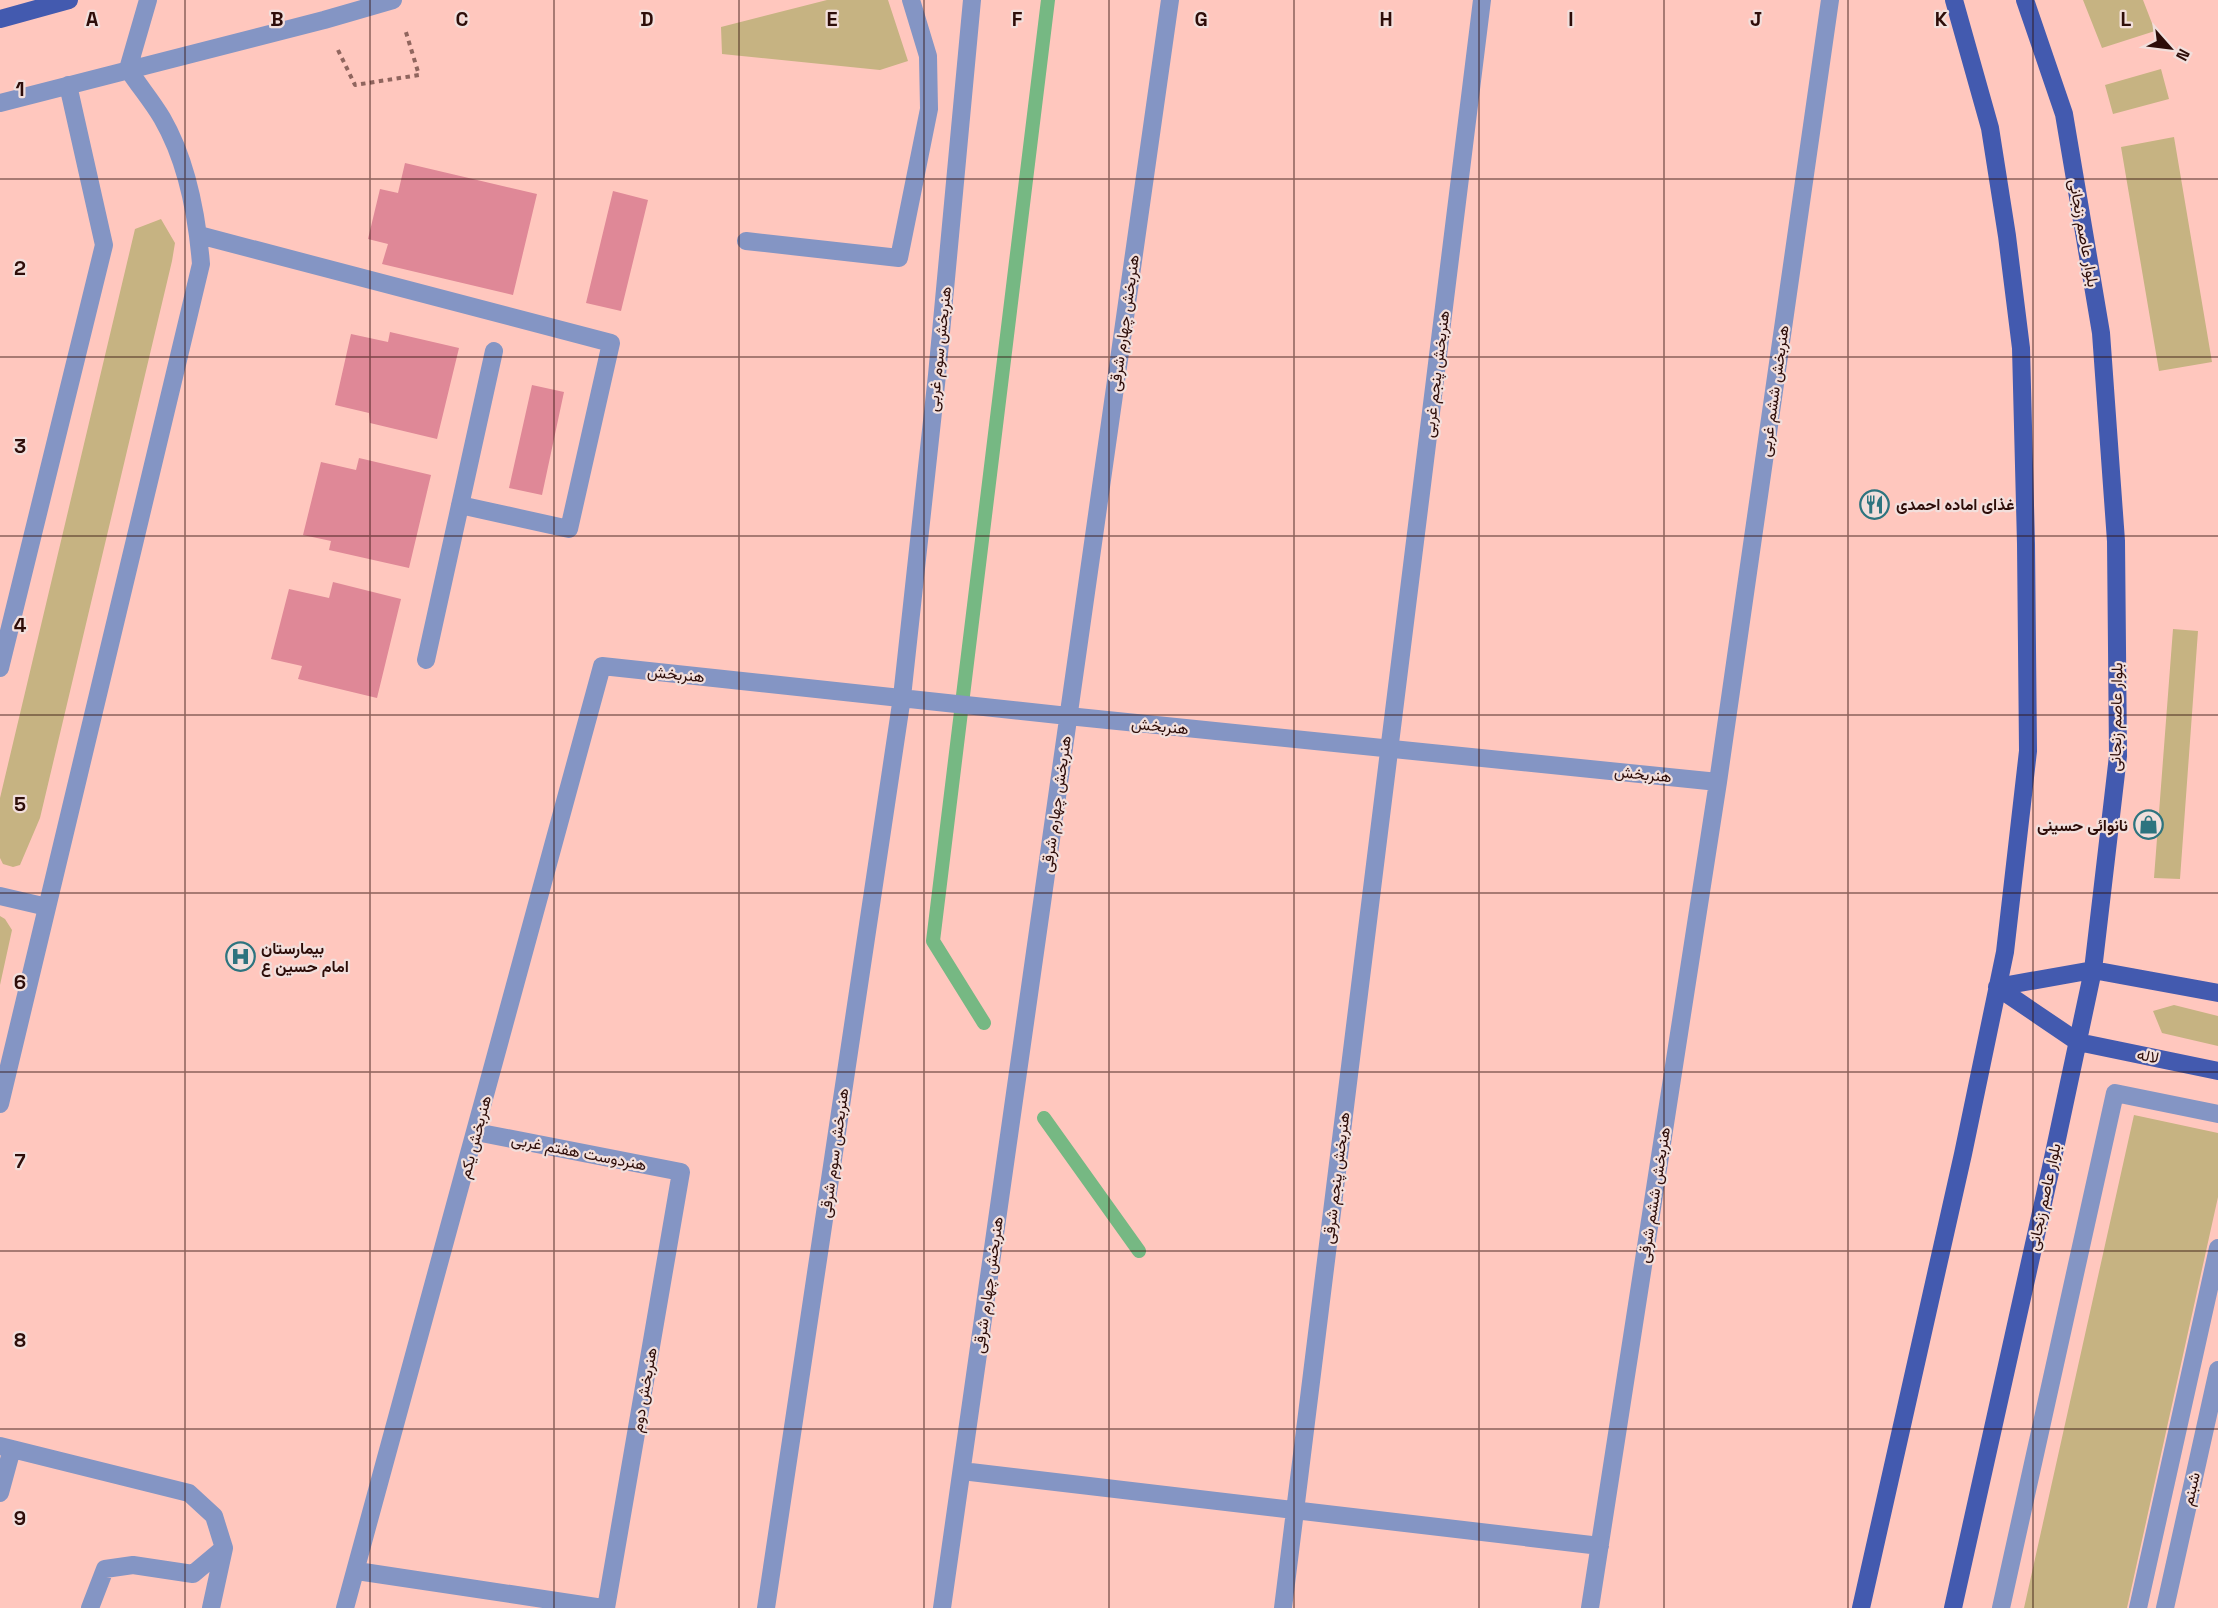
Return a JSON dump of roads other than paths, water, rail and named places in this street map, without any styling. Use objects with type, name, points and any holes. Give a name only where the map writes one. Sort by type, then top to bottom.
[{"type":"main road","points":[[0,19],[69,0]]},
{"type":"main road","points":[[1862,1608],[1963,1154],[2005,952],[2028,751],[2021,348],[1990,128],[1954,0]]},
{"type":"main road","name":"بلوار عاصم زنجانی","points":[[1953,1608],[2093,970],[2118,756],[2116,541],[2101,333],[2064,114],[2025,0]]},
{"type":"main road","points":[[1997,987],[2093,970],[2218,993]]},
{"type":"main road","points":[[1997,987],[2078,1042]]},
{"type":"main road","name":"لاله","points":[[2078,1042],[2218,1071]]},
{"type":"street","points":[[0,1104],[201,264],[199,235],[183,165],[163,120],[128,69],[147,0]]},
{"type":"street","points":[[0,103],[324,20],[393,0]]},
{"type":"street","points":[[746,241],[899,258],[929,109],[928,56],[911,0]]},
{"type":"street","name":"هنربخش سوم غربی","points":[[902,697],[938,363],[972,0]]},
{"type":"street","name":"هنربخش چهارم شرقی","points":[[942,1608],[1170,0]]},
{"type":"street","name":"هنربخش پنجم غربی","points":[[1390,749],[1482,0]]},
{"type":"street","name":"هنربخش ششم غربی","points":[[1718,782],[1830,0]]},
{"type":"street","points":[[0,668],[104,244],[68,85]]},
{"type":"street","points":[[199,235],[611,343],[569,529],[460,506]]},
{"type":"street","points":[[426,660],[494,351]]},
{"type":"street","name":"هنربخش","points":[[602,666],[1718,782]]},
{"type":"street","name":"هنربخش یکم","points":[[345,1608],[357,1571],[602,666]]},
{"type":"street","name":"هنربخش سوم شرقی","points":[[766,1608],[902,697]]},
{"type":"street","name":"هنربخش پنجم شرقی","points":[[1283,1608],[1390,749]]},
{"type":"street","name":"هنربخش ششم شرقی","points":[[1590,1608],[1718,782]]},
{"type":"street","points":[[0,896],[47,907]]},
{"type":"street","points":[[2001,1608],[2115,1093],[2218,1114]]},
{"type":"street","name":"هنردوست هفتم غربی","points":[[476,1132],[681,1172]]},
{"type":"street","name":"هنربخش دوم","points":[[604,1608],[681,1172]]},
{"type":"street","points":[[2138,1608],[2218,1248]]},
{"type":"street","name":"شبنم","points":[[2165,1608],[2218,1370]]},
{"type":"street","points":[[0,1493],[6,1448],[189,1493],[214,1516],[224,1548],[211,1608]]},
{"type":"street","points":[[962,1471],[1600,1546]]},
{"type":"street","points":[[90,1608],[105,1569],[134,1565],[193,1574],[224,1548]]},
{"type":"street","points":[[357,1571],[604,1608]]},
{"type":"waterway","points":[[984,1023],[933,941],[1048,0]]},
{"type":"waterway","points":[[1044,1118],[1139,1251]]},
{"type":"place","name":"غذای اماده احمدی","points":[[1875,504]]},
{"type":"place","name":"نانوائی حسینی","points":[[2149,825]]},
{"type":"place","name":"بیمارستان امام حسین ع","points":[[240,957]]}]
